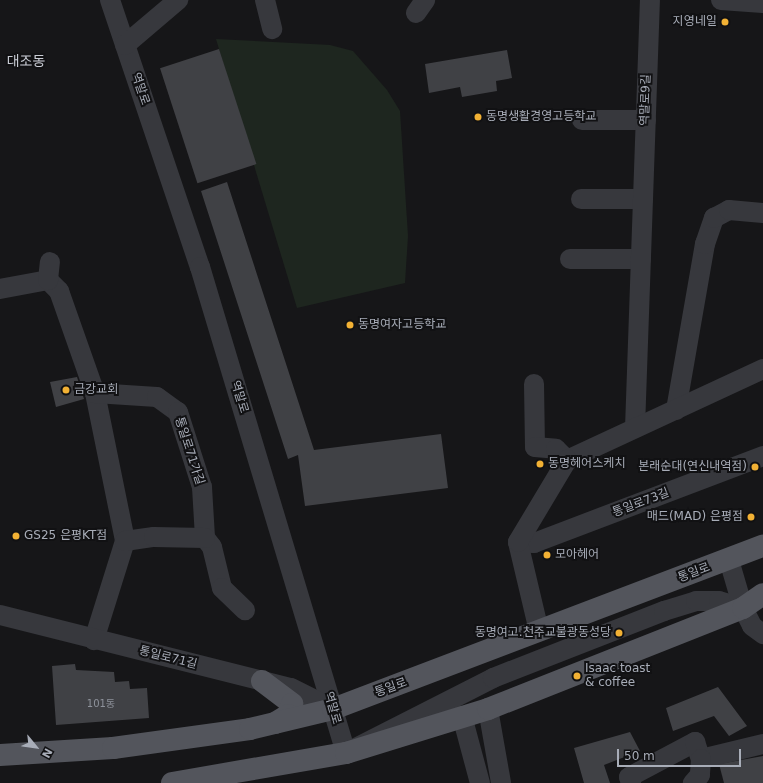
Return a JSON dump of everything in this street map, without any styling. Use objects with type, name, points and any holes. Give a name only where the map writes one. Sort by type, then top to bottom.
[{"type":"main road","name":"통일로","points":[[0,755],[113,748],[275,723],[333,709],[763,546]]},
{"type":"main road","points":[[172,783],[220,779],[346,752],[488,709],[743,608],[763,594]]},
{"type":"main road","points":[[262,681],[292,704],[288,715],[275,723]]},
{"type":"street","name":"역말로","points":[[110,0],[200,267],[346,752]]},
{"type":"street","points":[[125,45],[178,0]]},
{"type":"street","points":[[265,0],[272,29]]},
{"type":"street","name":"역말로9길","points":[[635,428],[650,0]]},
{"type":"street","points":[[721,0],[763,2]]},
{"type":"street","points":[[582,120],[646,120]]},
{"type":"street","points":[[581,199],[643,199]]},
{"type":"street","points":[[676,410],[705,244],[714,218],[729,210],[763,213]]},
{"type":"street","points":[[570,259],[641,259]]},
{"type":"street","points":[[0,289],[49,271],[59,292],[95,393],[125,541],[94,640]]},
{"type":"street","points":[[539,631],[518,542],[567,460],[763,369]]},
{"type":"street","points":[[534,384],[535,447],[556,449],[567,460]]},
{"type":"street","name":"통일로71가길","points":[[95,393],[157,397],[178,412],[202,487],[205,538],[212,547],[222,588],[245,610]]},
{"type":"street","name":"통일로73길","points":[[518,542],[534,543],[763,456]]},
{"type":"street","points":[[125,541],[154,537],[205,538]]},
{"type":"street","points":[[729,560],[743,608],[752,626],[763,634]]},
{"type":"street","points":[[346,752],[492,678],[664,611],[696,601],[718,601],[743,608]]},
{"type":"street","name":"통일로71길","points":[[0,615],[94,640],[291,688],[333,709]]},
{"type":"street","points":[[488,709],[501,783]]},
{"type":"street","points":[[462,716],[480,783]]},
{"type":"street","points":[[631,783],[629,777],[695,742],[701,759],[700,775],[693,783]]},
{"type":"street","points":[[701,759],[763,744]]},
{"type":"shaded area","points":[[216,39],[330,45],[353,51],[387,90],[400,111],[408,236],[405,283],[297,308]]},
{"type":"building","points":[[219,49],[256,164],[197,183],[160,68]]},
{"type":"building","points":[[507,50],[512,78],[496,81],[497,91],[462,97],[460,87],[429,93],[425,64]]},
{"type":"building","points":[[227,182],[314,450],[441,434],[448,488],[305,506],[298,455],[288,459],[201,191]]},
{"type":"building","name":"금강교회","points":[[77,377],[84,399],[56,407],[50,382]]},
{"type":"building","points":[[75,664],[76,670],[114,672],[115,682],[129,681],[130,689],[147,688],[149,718],[56,725],[52,666]]},
{"type":"building","points":[[718,687],[747,726],[729,736],[714,716],[673,731],[666,708]]},
{"type":"building","points":[[630,732],[640,751],[604,765],[610,783],[584,783],[574,748]]},
{"type":"building","points":[[763,756],[763,783],[724,783],[719,764]]},
{"type":"place","name":"지영네일","points":[[725,22]]},
{"type":"place","name":"동명생활경영고등학교","points":[[478,117]]},
{"type":"place","name":"동명여자고등학교","points":[[350,325]]},
{"type":"place","name":"금강교회","points":[[66,390]]},
{"type":"place","name":"동명헤어스케치","points":[[540,464]]},
{"type":"place","name":"본래순대(연신내역점)","points":[[755,467]]},
{"type":"place","name":"매드(MAD) 은평점","points":[[751,517]]},
{"type":"place","name":"GS25 은평KT점","points":[[16,536]]},
{"type":"place","name":"모아헤어","points":[[547,555]]},
{"type":"place","name":"동명여고.천주교불광동성당","points":[[619,633]]},
{"type":"place","name":"Isaac toast & coffee","points":[[577,676]]},
{"type":"district","name":"대조동","points":[[26,61]]}]
